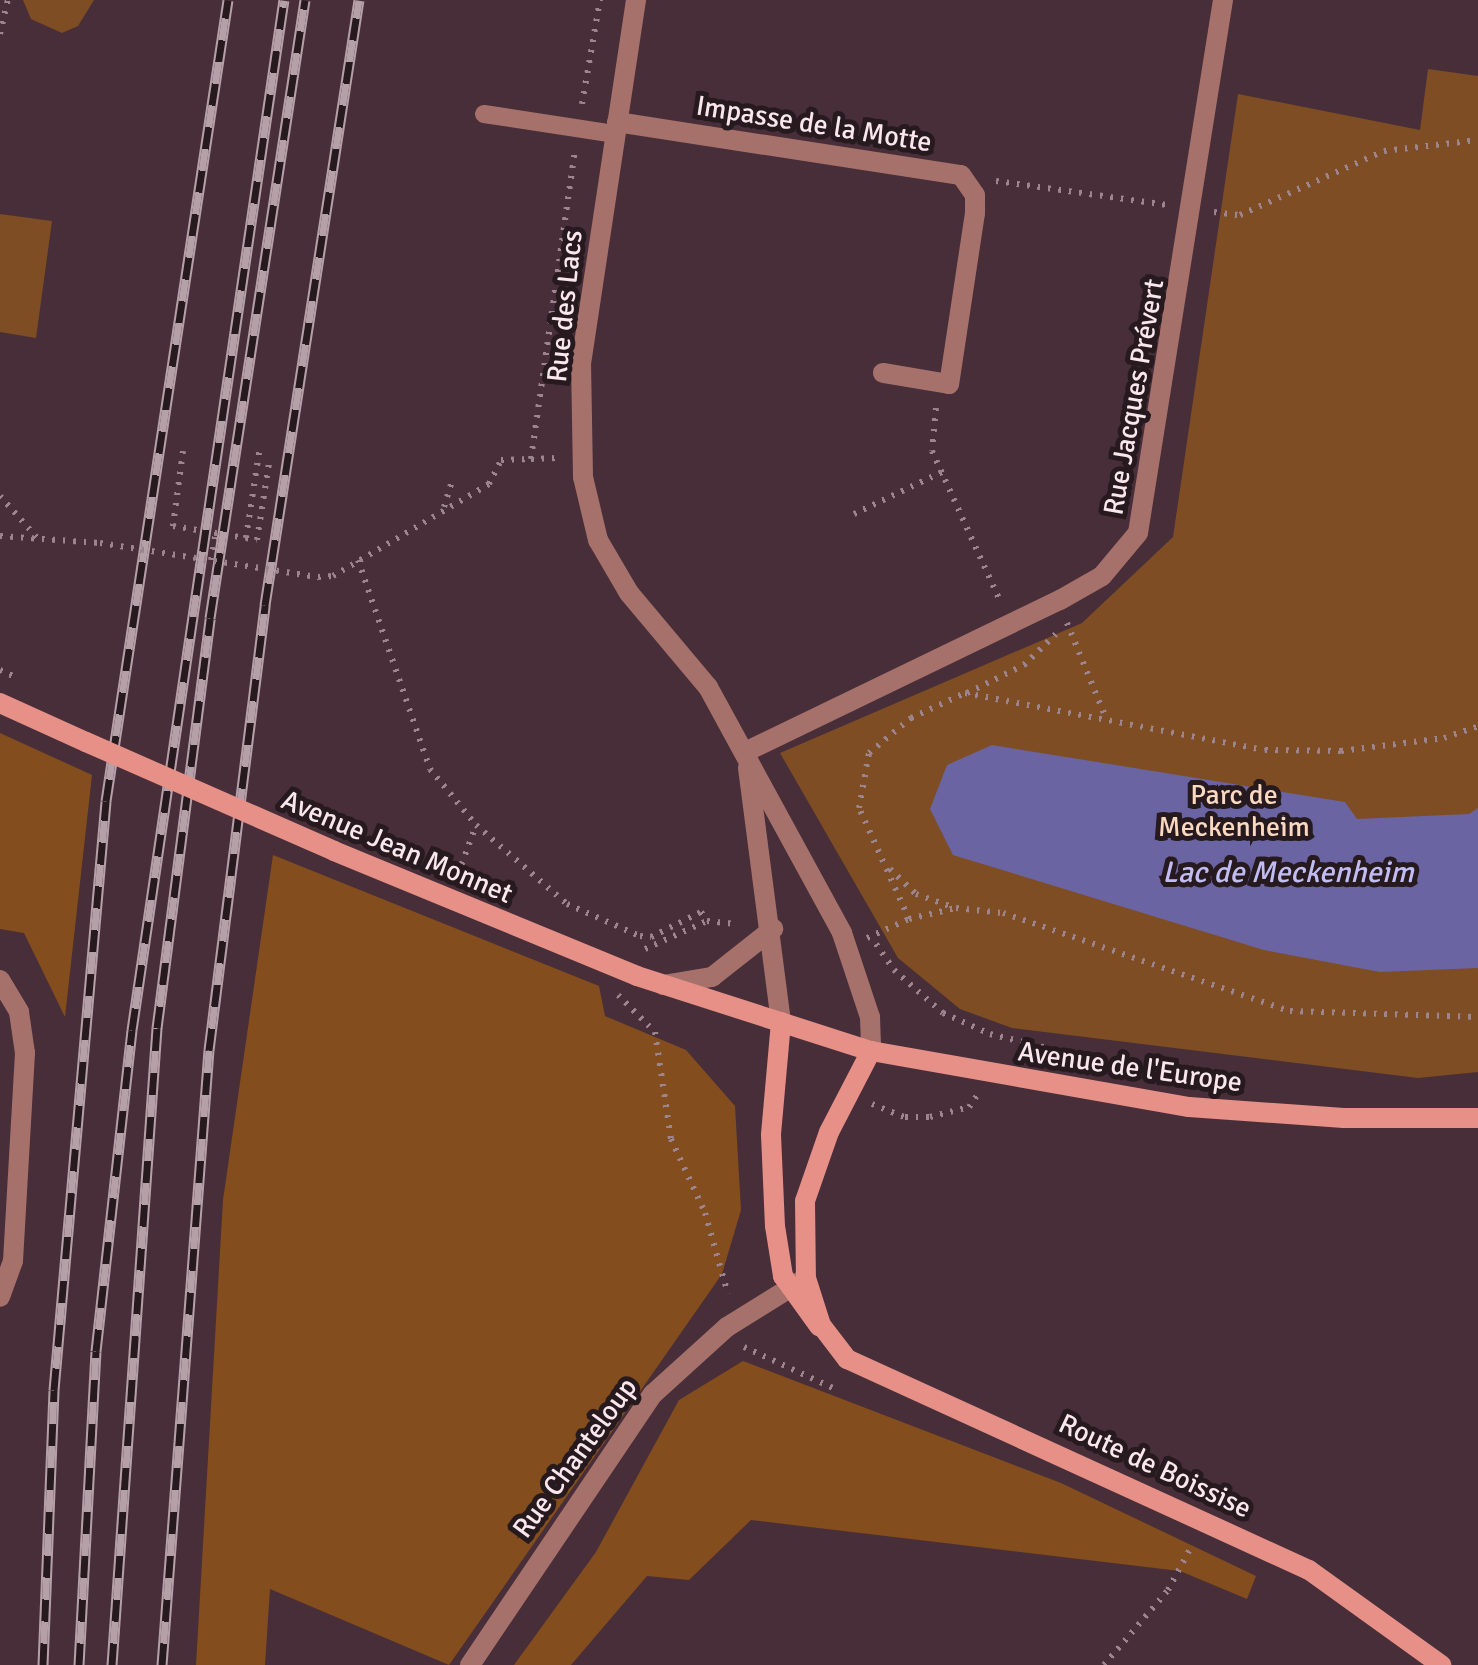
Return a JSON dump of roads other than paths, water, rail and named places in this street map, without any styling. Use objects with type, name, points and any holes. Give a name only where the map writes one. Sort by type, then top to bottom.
[{"type":"main road","name":"Avenue Jean Monnet","points":[[0,702],[334,852],[663,985],[781,1022]]},
{"type":"main road","name":"Avenue de l'Europe","points":[[781,1022],[871,1051],[1189,1107],[1344,1118],[1478,1118]]},
{"type":"main road","name":"Route de Boissise","points":[[781,1022],[770,1169],[798,1284],[847,1359],[1309,1570],[1441,1665]]},
{"type":"main road","name":"Route de Boissise","points":[[798,1284],[804,1201],[829,1132],[871,1051]]},
{"type":"street","name":"Rue des Lacs","points":[[636,0],[581,362],[582,477],[598,540],[629,593],[708,688],[842,933],[870,1017],[871,1051]]},
{"type":"street","name":"Rue Jacques Prévert","points":[[744,752],[1060,600],[1102,576],[1138,534],[1194,209],[1223,0]]},
{"type":"street","name":"Impasse de la Motte","points":[[616,128],[962,175],[975,194],[949,384],[883,374]]},
{"type":"street","name":"Rue des Lacs","points":[[744,752],[773,928],[781,1022]]},
{"type":"street","points":[[663,985],[712,977],[773,928]]},
{"type":"street","points":[[0,980],[19,1012],[25,1052],[13,1261],[0,1297]]},
{"type":"street","name":"Rue Chanteloup","points":[[470,1665],[652,1394],[726,1327],[798,1284]]},
{"type":"lane","points":[[484,114],[578,128],[616,128]]},
{"type":"water","name":"Lac de Meckenheim","points":[[992,745],[1345,802],[1357,819],[1469,814],[1478,808],[1478,968],[1380,972],[1264,950],[953,855],[930,809],[947,765]]},
{"type":"railway","points":[[43,1665],[54,1390],[106,801],[228,0]]},
{"type":"railway","points":[[79,1665],[96,1351],[132,1030],[284,0]]},
{"type":"railway","points":[[112,1665],[157,1028],[210,618],[305,0]]},
{"type":"railway","points":[[162,1665],[209,1050],[265,605],[359,0]]},
{"type":"park label","name":"Parc de Meckenheim","points":[[1234,811]]}]
